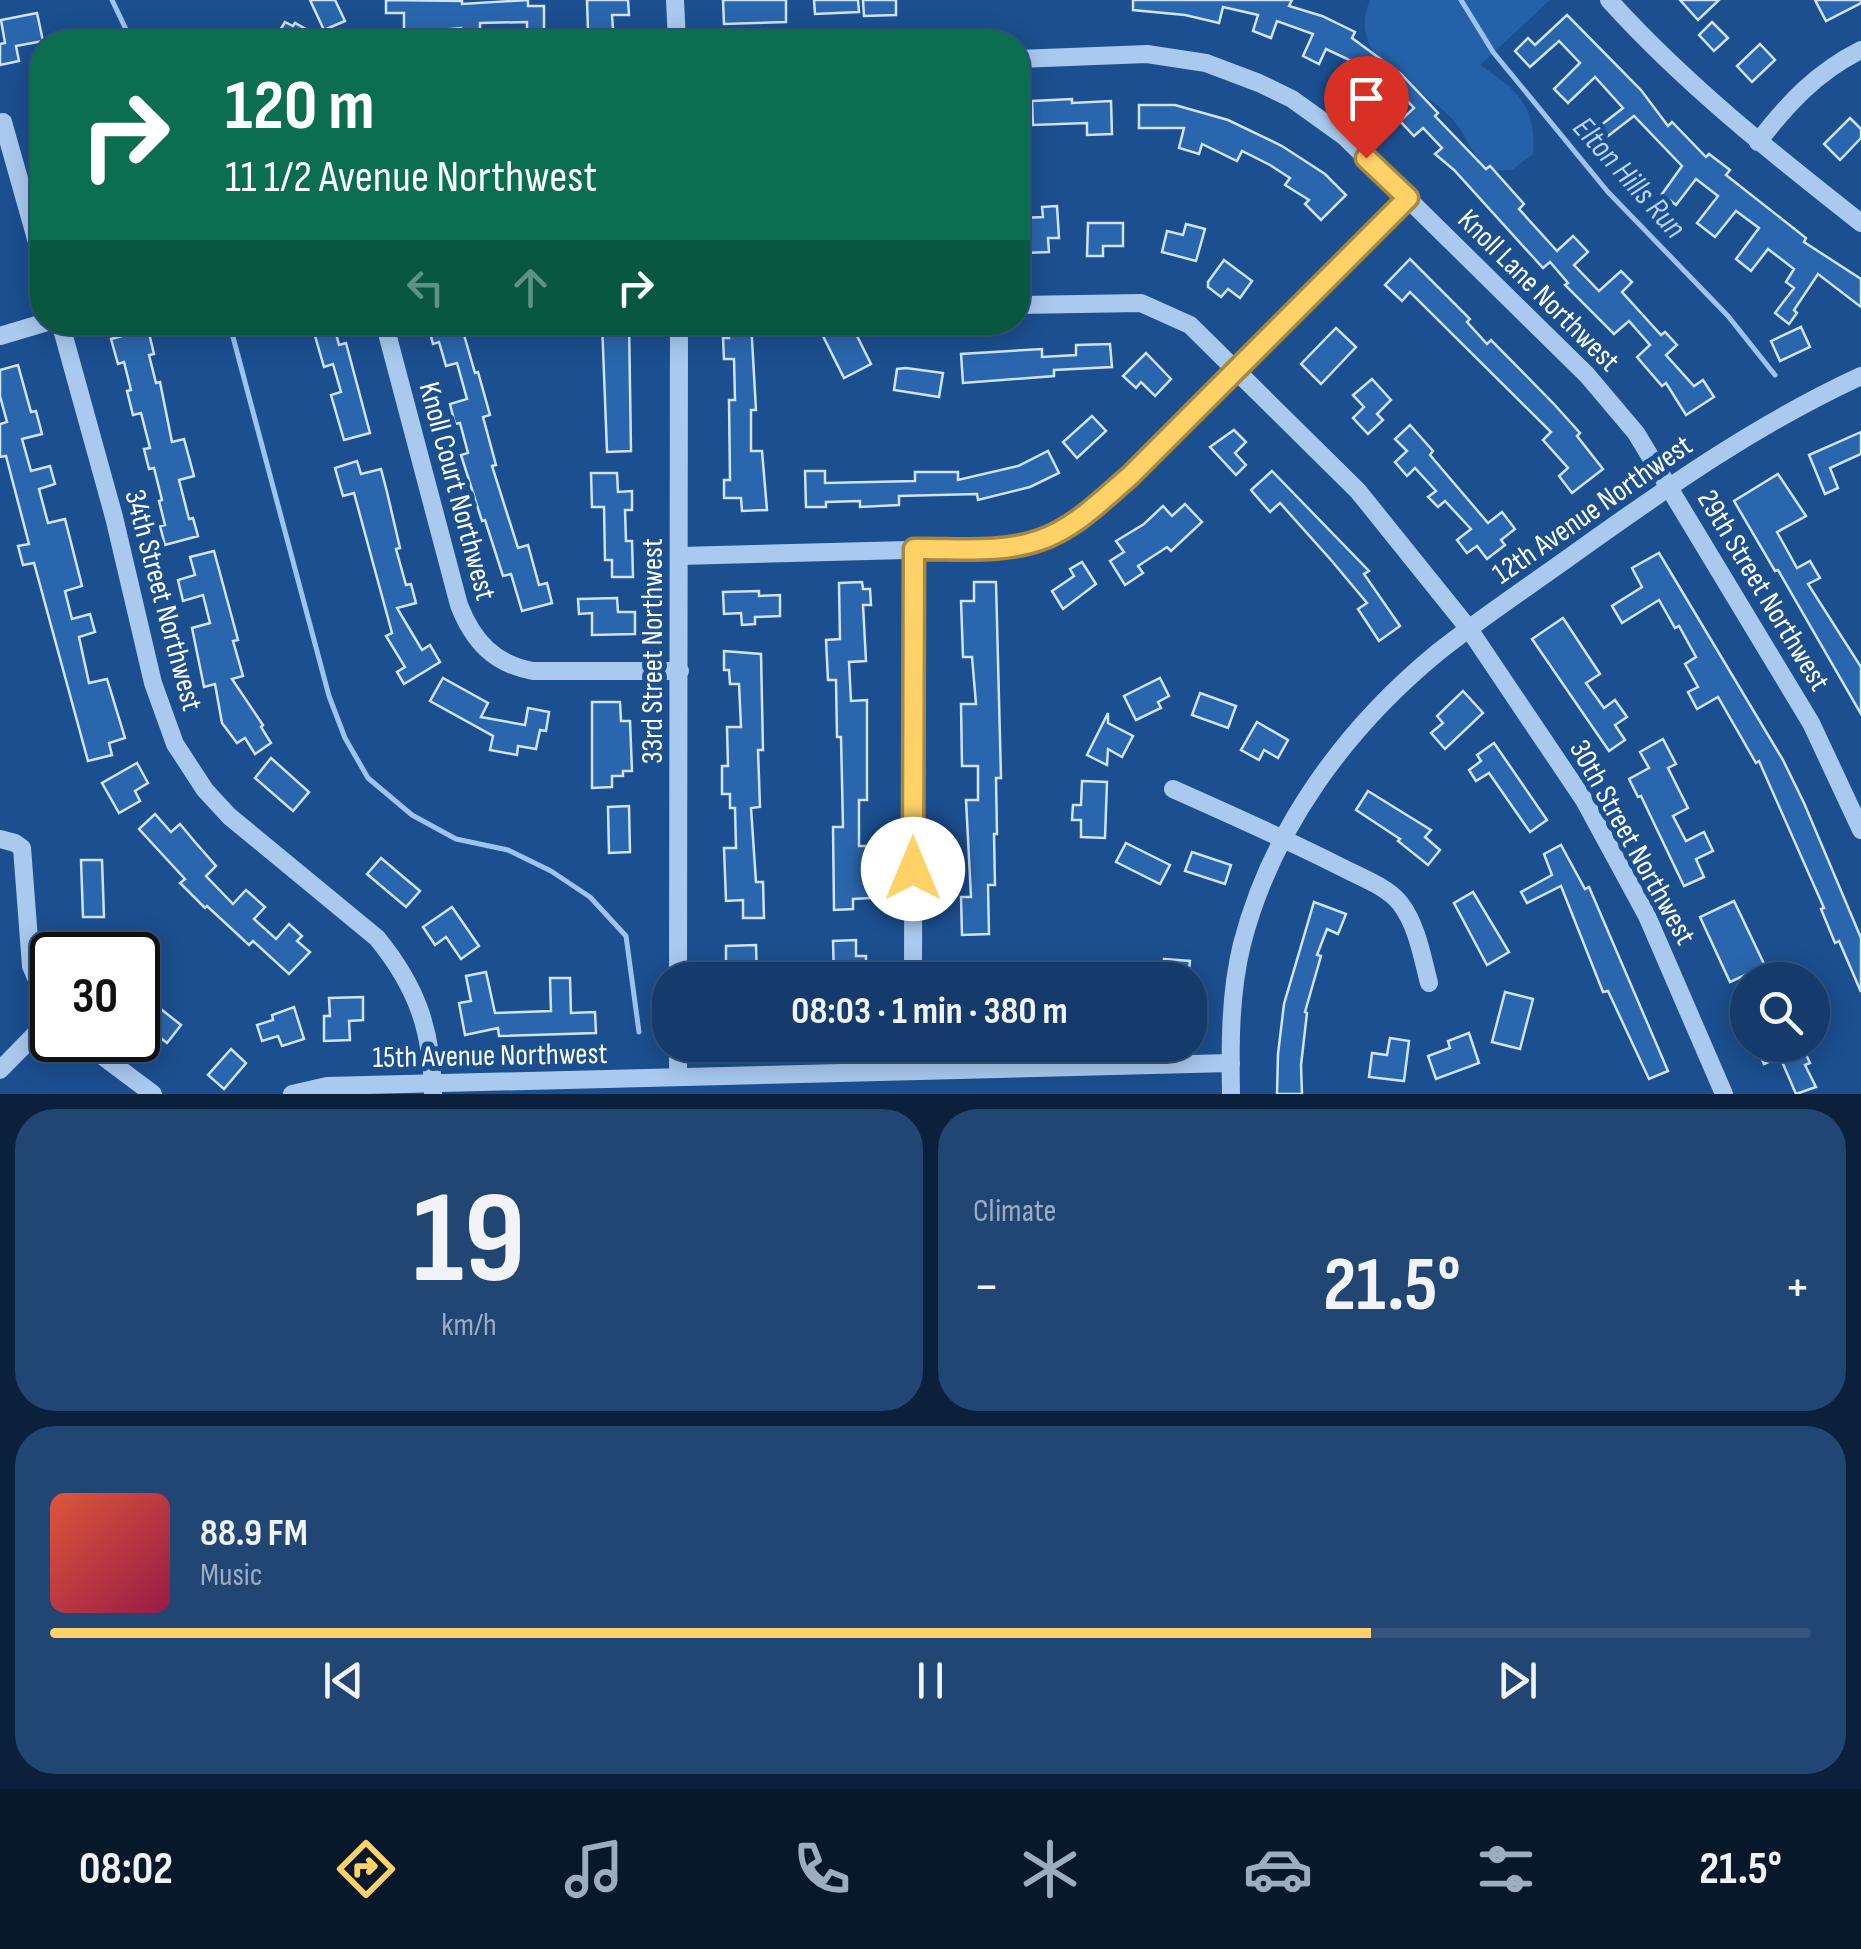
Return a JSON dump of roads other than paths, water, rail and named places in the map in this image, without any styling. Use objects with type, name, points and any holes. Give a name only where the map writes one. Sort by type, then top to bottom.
[{"type":"street","points":[[676,0],[676,30]]},
{"type":"street","points":[[1609,0],[1650,44],[1758,142],[1861,222]]},
{"type":"street","points":[[1758,142],[1796,95],[1829,68],[1861,50]]},
{"type":"street","name":"Knoll Lane Northwest","points":[[1030,59],[1147,54],[1206,64],[1230,71],[1326,120],[1588,375],[1636,433],[1670,486]]},
{"type":"street","points":[[3,122],[30,218]]},
{"type":"street","points":[[680,556],[1015,546],[1040,540],[1066,527],[1130,476],[1408,198]]},
{"type":"street","name":"30th Street Northwest","points":[[1030,305],[1141,303],[1190,325],[1358,491],[1469,629],[1549,745],[1618,858],[1724,1094]]},
{"type":"street","points":[[0,336],[30,327]]},
{"type":"street","name":"34th Street Northwest","points":[[64,335],[114,517],[154,683],[175,744],[204,790],[229,816],[377,938],[392,956],[420,1007],[430,1047],[433,1089]]},
{"type":"street","name":"Knoll Court Northwest","points":[[387,335],[459,604],[468,629],[481,644],[512,667],[532,671],[680,671]]},
{"type":"street","name":"33rd Street Northwest","points":[[678,962],[679,335]]},
{"type":"street","name":"12th Avenue Northwest","points":[[1231,1094],[1233,996],[1242,946],[1261,890],[1284,839],[1338,752],[1373,712],[1469,629],[1670,486],[1796,408],[1861,376]]},
{"type":"street","name":"29th Street Northwest","points":[[1670,486],[1811,724],[1861,830]]},
{"type":"street","points":[[913,962],[914,549]]},
{"type":"street","points":[[1173,789],[1381,888],[1399,902],[1420,944],[1429,983]]},
{"type":"street","points":[[8,841],[22,848],[25,860],[30,959]]},
{"type":"street","points":[[0,1070],[30,1039]]},
{"type":"street","points":[[110,1062],[153,1094]]},
{"type":"street","points":[[678,1062],[678,1078]]},
{"type":"street","points":[[913,1062],[913,1070]]},
{"type":"street","name":"15th Avenue Northwest","points":[[292,1094],[327,1086],[433,1089],[913,1070],[1230,1063]]},
{"type":"waterway","points":[[112,0],[126,30]]},
{"type":"waterway","name":"Elton Hills Run","points":[[1461,0],[1493,52],[1608,192],[1728,316],[1775,375]]},
{"type":"waterway","points":[[232,335],[329,696],[345,738],[368,778],[412,815],[456,839],[508,850],[551,871],[590,897],[626,936],[639,1032]]}]
